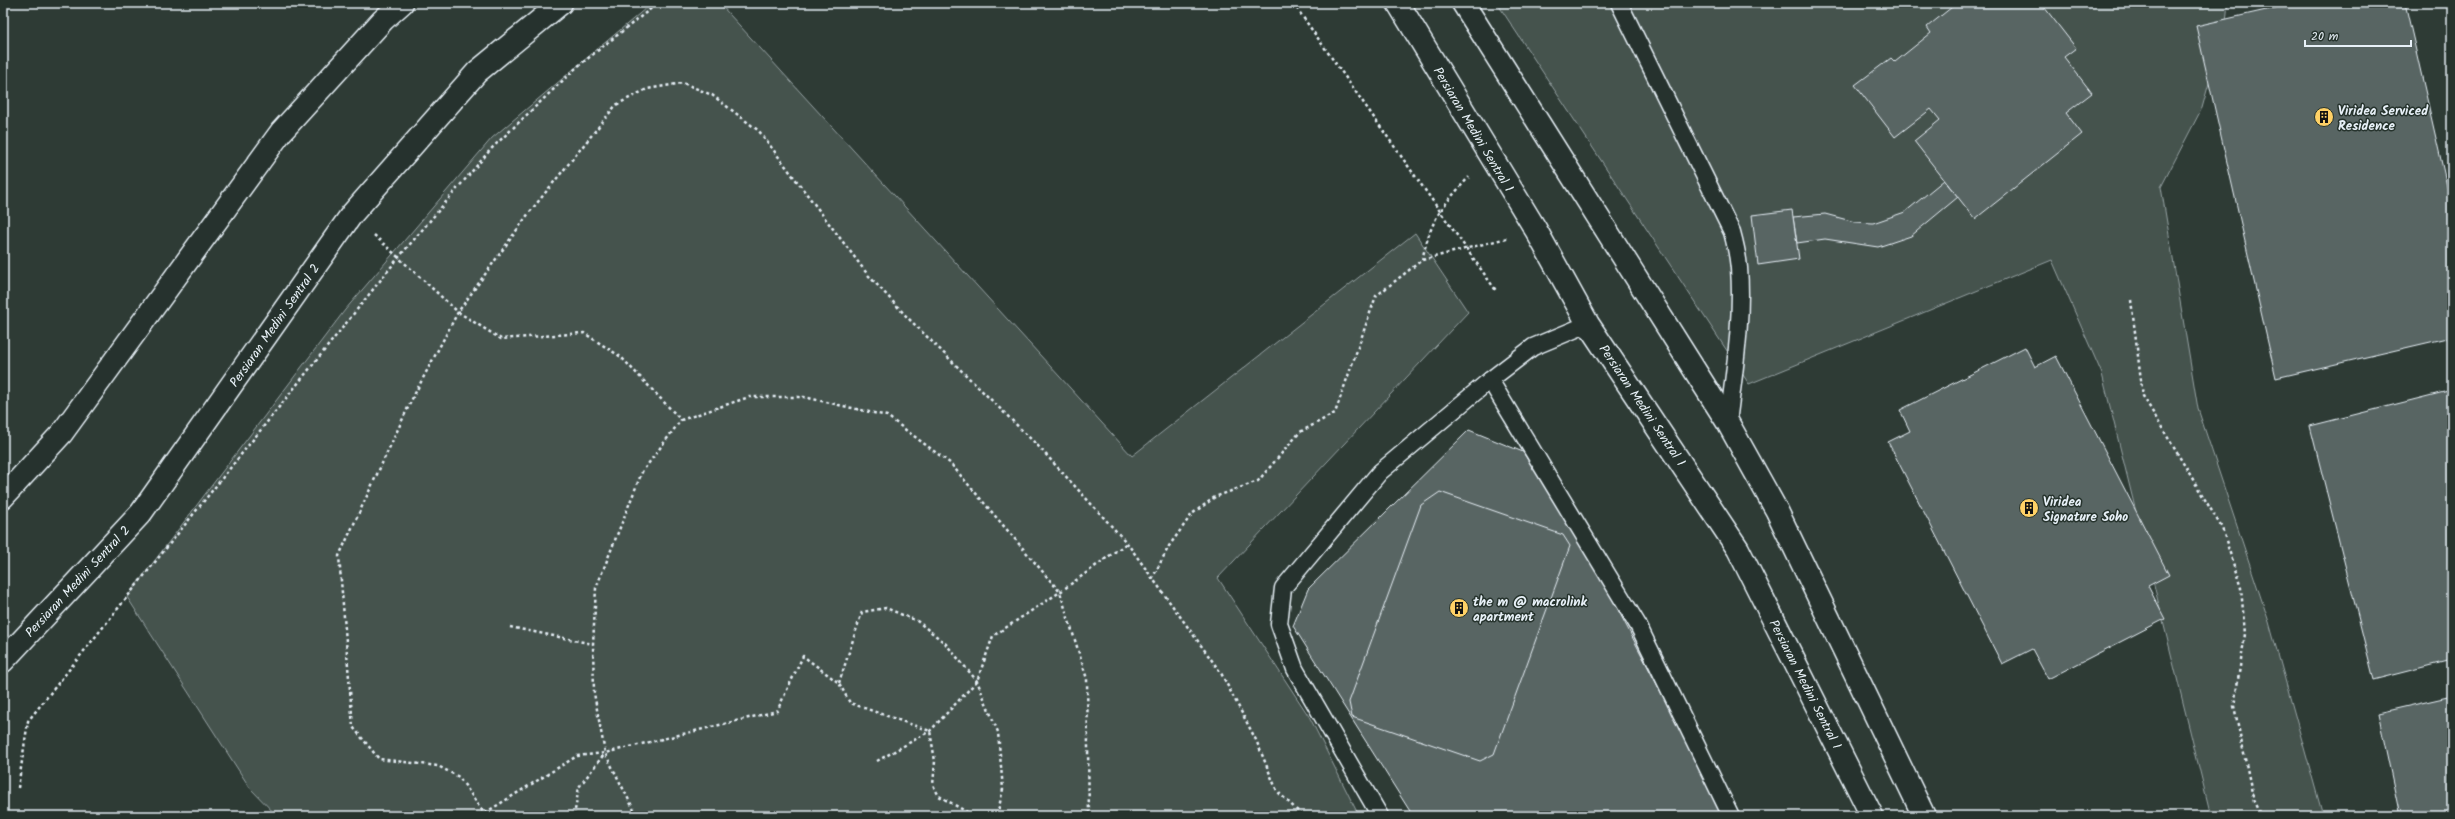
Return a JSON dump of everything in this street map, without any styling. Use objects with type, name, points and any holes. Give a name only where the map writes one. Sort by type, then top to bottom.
[{"type":"street","points":[[3,498],[62,433],[281,132],[383,20],[402,3]]},
{"type":"street","name":"Persiaran Medini Sentral 2","points":[[3,661],[141,513],[352,214],[477,72],[560,3]]},
{"type":"street","name":"Persiaran Medini Sentral 1","points":[[1398,3],[1488,154],[1536,230],[1588,324],[1738,549],[1872,816]]},
{"type":"street","points":[[1463,3],[1728,423],[1777,511],[1924,816]]},
{"type":"lane","points":[[1619,3],[1732,232],[1739,266],[1740,300],[1738,339],[1728,423]]},
{"type":"lane","points":[[1380,816],[1295,669],[1279,624],[1283,588],[1380,472],[1490,380],[1533,347],[1588,324]]},
{"type":"lane","points":[[1490,380],[1638,625],[1730,816]]},
{"type":"path","points":[[18,788],[28,720],[399,257],[491,149],[577,67],[658,3]]},
{"type":"path","points":[[1293,3],[1439,210],[1468,248],[1497,292]]},
{"type":"path","points":[[485,814],[459,776],[438,766],[379,759],[353,727],[339,556],[412,399],[458,312],[529,213],[616,105],[647,89],[683,83],[712,95],[759,131],[868,275],[908,318],[1038,446],[1127,543],[1221,673],[1256,740],[1277,791],[1303,816]]},
{"type":"path","points":[[1422,260],[1428,231],[1439,210],[1488,154]]},
{"type":"path","points":[[352,214],[458,312],[501,339],[584,333],[621,357],[681,420]]},
{"type":"path","points":[[1152,579],[1169,546],[1192,514],[1215,498],[1258,481],[1300,432],[1335,413],[1376,296],[1422,260],[1536,230]]},
{"type":"path","points":[[2131,300],[2143,396],[2222,528],[2241,588],[2245,634],[2234,706],[2254,802],[2261,816]]},
{"type":"path","points":[[637,816],[605,753],[594,693],[593,644],[596,588],[616,533],[642,472],[681,420],[749,397],[804,397],[887,416],[950,463],[1060,592],[1087,679],[1089,816]]},
{"type":"path","points":[[877,761],[930,731],[977,681],[993,636],[1060,592],[1127,543]]},
{"type":"path","points":[[839,683],[862,612],[886,608],[917,621],[940,638],[977,681],[998,732],[1003,789],[997,816]]},
{"type":"path","points":[[510,627],[593,644]]},
{"type":"path","points":[[480,816],[577,756],[605,753],[777,711],[802,656],[839,683],[850,703],[930,731]]},
{"type":"path","points":[[930,731],[935,761],[933,785],[939,796],[974,816]]},
{"type":"path","points":[[574,816],[579,787],[605,753]]},
{"type":"shaded area","points":[[652,3],[719,3],[1132,456],[1415,233],[1468,312],[1218,578],[1310,718],[1359,816],[277,816],[250,788],[127,597],[345,310],[492,138]]},
{"type":"shaded area","points":[[1497,3],[2228,3],[2226,22],[2202,108],[2161,187],[2198,409],[2269,622],[2323,816],[2211,816],[2102,374],[2052,260],[1749,384]]},
{"type":"building","points":[[1957,3],[2041,3],[2076,48],[2064,57],[2092,93],[2066,113],[2082,134],[1975,219],[1914,141],[1940,120],[1931,109],[1895,137],[1855,85],[1891,58],[1895,62],[1931,33],[1927,27]]},
{"type":"building","name":"Viridea Serviced Residence","points":[[2297,3],[2405,3],[2452,208],[2452,337],[2276,378],[2196,26]]},
{"type":"building","points":[[1944,180],[1958,197],[1911,236],[1878,247],[1825,239],[1797,243],[1793,217],[1825,214],[1855,222],[1873,223],[1905,212]]},
{"type":"building","points":[[1792,210],[1799,259],[1758,265],[1752,215]]},
{"type":"building","name":"Viridea Signature Soho","points":[[2025,347],[2035,367],[2056,356],[2169,575],[2148,586],[2165,619],[2048,679],[2032,649],[2002,664],[1888,442],[1910,431],[1900,410]]},
{"type":"building","points":[[2452,390],[2452,660],[2374,680],[2310,426]]},
{"type":"building","name":"the m @ macrolink apartment","points":[[1469,430],[1523,452],[1591,558],[1710,786],[1724,816],[1413,816],[1293,626],[1308,589]]},
{"type":"building","points":[[1440,492],[1563,535],[1570,546],[1494,754],[1480,761],[1352,717],[1349,702],[1421,505]]},
{"type":"building","points":[[2452,696],[2452,816],[2400,816],[2378,713]]},
{"type":"place","name":"Viridea Serviced Residence","points":[[2324,117]]},
{"type":"place","name":"Viridea Signature Soho","points":[[2029,508]]},
{"type":"place","name":"the m @ macrolink apartment","points":[[1459,608]]}]
